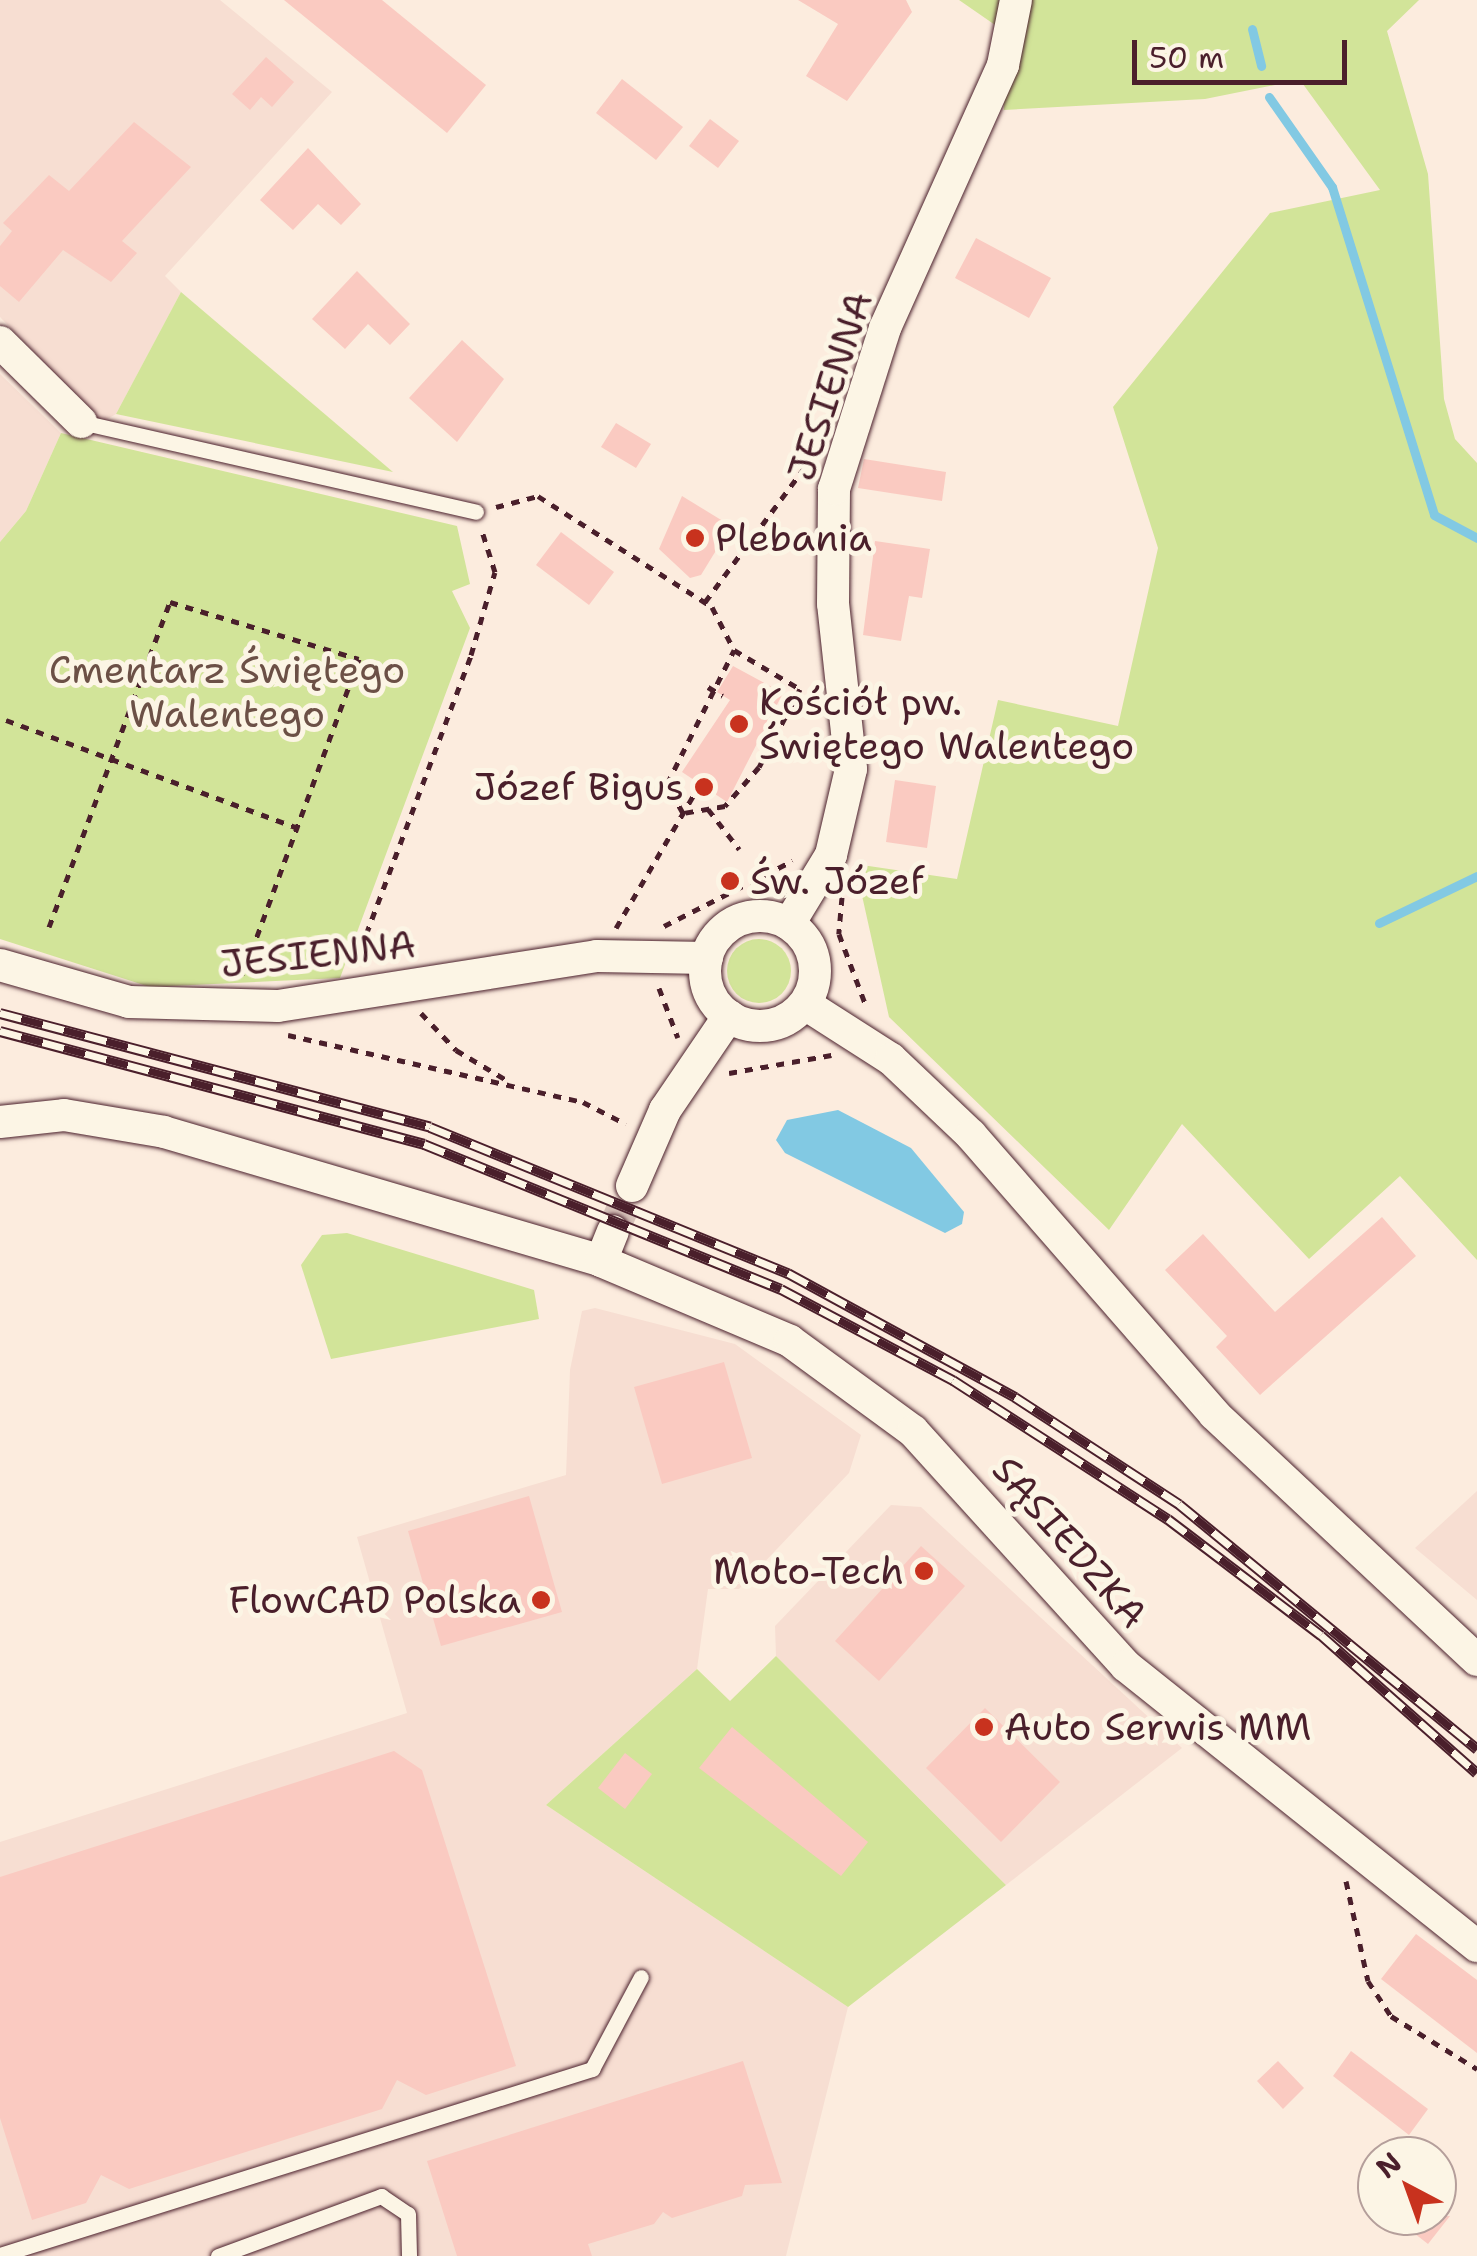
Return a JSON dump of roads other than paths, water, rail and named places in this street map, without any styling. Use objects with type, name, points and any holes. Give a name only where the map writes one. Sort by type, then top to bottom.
[{"type":"street","name":"JESIENNA","points":[[790,924],[831,855],[852,769],[833,604],[840,464],[885,328],[1004,65],[1016,0]]},
{"type":"street","points":[[0,342],[81,422]]},
{"type":"street","points":[[739,920],[790,924],[812,952],[804,1004],[778,1023],[729,1016],[709,990],[707,958],[739,920]]},
{"type":"street","name":"JESIENNA","points":[[0,965],[129,1002],[278,1006],[356,997],[597,956],[707,958]]},
{"type":"street","points":[[804,1004],[891,1059],[971,1135],[1214,1414],[1477,1660]]},
{"type":"street","points":[[632,1186],[665,1110],[729,1016]]},
{"type":"street","name":"SĄSIEDZKA","points":[[0,1122],[64,1116],[164,1132],[607,1246],[732,1310],[855,1383],[965,1482],[1085,1628],[1337,1839],[1477,1946]]},
{"type":"lane","points":[[81,422],[476,512]]},
{"type":"lane","points":[[0,2255],[592,2068],[641,1976]]},
{"type":"lane","points":[[218,2256],[381,2196],[408,2214],[409,2256]]},
{"type":"water","points":[[838,1110],[911,1148],[964,1212],[962,1224],[945,1233],[785,1153],[776,1140],[787,1120]]},
{"type":"waterway","points":[[1252,29],[1261,66]]},
{"type":"waterway","points":[[1269,97],[1332,187],[1434,515],[1477,538]]},
{"type":"waterway","points":[[1379,923],[1477,876]]},
{"type":"tunnel","points":[[613,1231],[632,1186]]},
{"type":"railway","points":[[0,1013],[430,1127],[788,1273],[1015,1397],[1179,1504],[1477,1749]]},
{"type":"railway","points":[[0,1031],[424,1144],[781,1289],[953,1380],[1168,1519],[1321,1635],[1477,1773]]},
{"type":"place","name":"Plebania","points":[[695,538]]},
{"type":"place","name":"Kościół pw. Świętego Walentego","points":[[739,724]]},
{"type":"place","name":"Józef Bigus","points":[[704,787]]},
{"type":"place","name":"Św. Józef","points":[[730,881]]},
{"type":"place","name":"Moto-Tech","points":[[924,1571]]},
{"type":"place","name":"FlowCAD Polska","points":[[541,1600]]},
{"type":"place","name":"Auto Serwis MM","points":[[984,1727]]},
{"type":"park label","name":"Cmentarz Świętego Walentego","points":[[227,692]]}]
